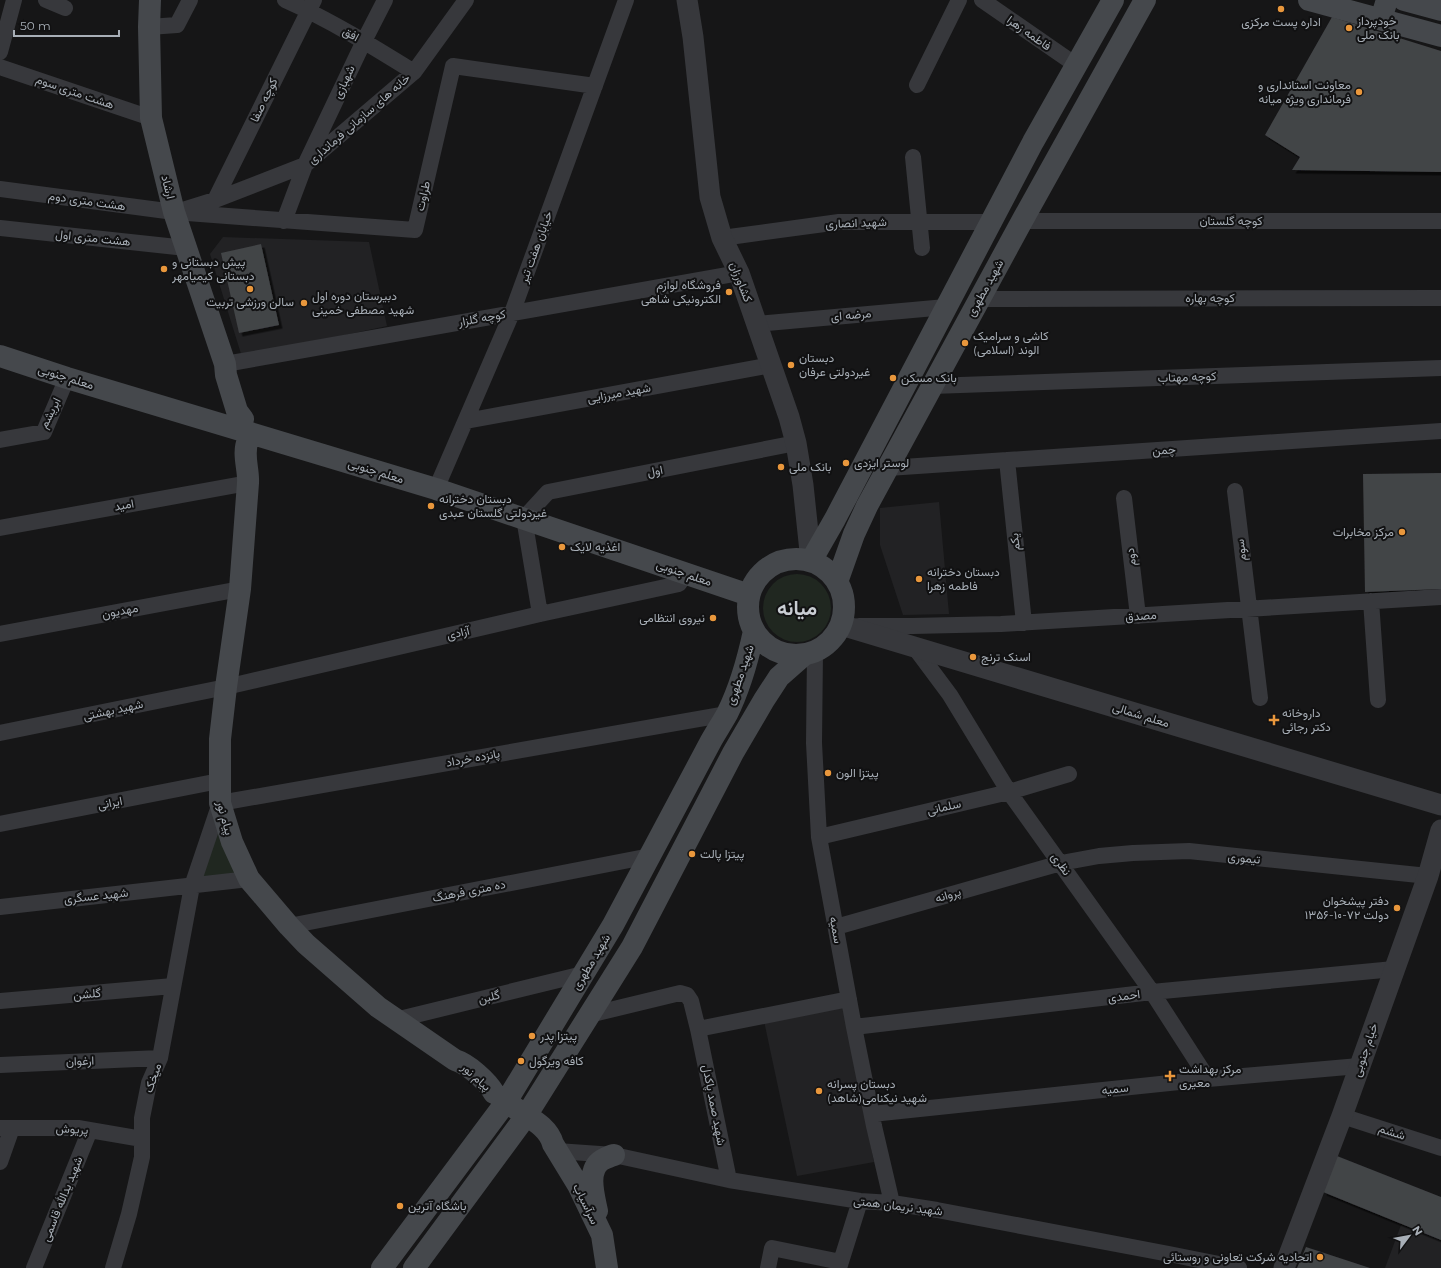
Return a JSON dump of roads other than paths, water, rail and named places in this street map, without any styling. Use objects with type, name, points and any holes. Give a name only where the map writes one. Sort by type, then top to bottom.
[{"type":"main road","name":"ارشاد","points":[[150,0],[149,27],[151,118],[174,212],[225,365],[226,375],[237,411],[246,430]]},
{"type":"main road","name":"شهید مطهری","points":[[811,561],[835,519],[1033,142],[1112,0]]},
{"type":"main road","name":"شهید مطهری","points":[[837,582],[854,534],[867,506],[1022,221],[1145,0]]},
{"type":"main road","points":[[1309,0],[1384,10],[1441,36]]},
{"type":"main road","name":"معلم جنوبی","points":[[0,356],[67,378],[246,430],[436,489],[749,595]]},
{"type":"main road","name":"پیام نور","points":[[246,430],[250,446],[251,471],[248,480],[240,589],[220,739],[220,803],[232,842],[249,879],[289,926],[315,952],[378,1007],[455,1060],[462,1062],[489,1085],[500,1097],[527,1117]]},
{"type":"main road","points":[[414,1268],[527,1117],[632,947],[733,753],[779,677],[810,653],[826,646],[841,626],[844,615],[842,592],[830,573],[811,561],[795,559],[780,562],[766,569],[755,581],[749,595],[749,620],[754,631],[763,643],[775,651],[790,655],[810,653]]},
{"type":"main road","name":"شهید مطهری","points":[[382,1268],[583,974],[613,925],[726,714],[737,690],[748,658],[754,631]]},
{"type":"main road","name":"سرآسیاب","points":[[527,1117],[535,1120],[551,1137],[555,1147],[578,1185],[602,1235],[607,1268]]},
{"type":"main road","points":[[602,1235],[593,1188],[594,1172],[601,1161],[614,1155]]},
{"type":"street","points":[[0,52],[14,0]]},
{"type":"street","points":[[46,0],[65,8]]},
{"type":"street","points":[[149,27],[177,26],[190,0]]},
{"type":"street","name":"افق","points":[[285,0],[311,5],[364,41],[414,72]]},
{"type":"street","name":"شهبازی","points":[[284,221],[305,165],[364,41],[386,0]]},
{"type":"street","name":"خانه های سازمانی فرمانداری","points":[[174,212],[215,200],[305,165],[414,72],[466,0]]},
{"type":"street","name":"خیابان هفت تیر","points":[[436,489],[512,313],[626,0]]},
{"type":"street","name":"کشاورزان","points":[[687,0],[694,37],[710,197],[722,238],[739,273],[789,417],[796,443],[803,485],[811,561]]},
{"type":"street","points":[[917,85],[959,0]]},
{"type":"street","name":"فاطمه زهرا","points":[[982,0],[1076,65]]},
{"type":"street","name":"کوچه صفا","points":[[215,200],[311,5]]},
{"type":"street","name":"طراوت","points":[[174,212],[415,230],[453,66],[595,86]]},
{"type":"street","name":"هشت متری سوم","points":[[0,67],[151,118]]},
{"type":"street","points":[[913,157],[922,248]]},
{"type":"street","name":"هشت متری دوم","points":[[0,189],[174,212]]},
{"type":"street","name":"کوچه گلستان","points":[[1022,221],[1441,221]]},
{"type":"street","name":"شهید انصاری","points":[[722,238],[839,222],[991,222]]},
{"type":"street","name":"هشت متری اول","points":[[0,228],[186,248]]},
{"type":"street","name":"کوچه گلزار","points":[[225,365],[739,273]]},
{"type":"street","name":"کوچه بهاره","points":[[980,299],[1441,298]]},
{"type":"street","name":"مرضه ای","points":[[756,324],[946,307]]},
{"type":"street","name":"شهید میرزایی","points":[[466,421],[772,365]]},
{"type":"street","name":"کوچه مهتاب","points":[[932,386],[1441,368]]},
{"type":"street","name":"ابریشم","points":[[0,440],[44,432],[67,378]]},
{"type":"street","name":"چمن","points":[[888,468],[1441,431]]},
{"type":"street","name":"اول","points":[[524,518],[548,492],[796,443]]},
{"type":"street","name":"یکم","points":[[1007,460],[1024,623]]},
{"type":"street","name":"امید","points":[[0,528],[248,480]]},
{"type":"street","name":"سوم","points":[[1234,491],[1260,698]]},
{"type":"street","name":"دوم","points":[[1124,498],[1138,616]]},
{"type":"street","points":[[524,518],[540,614]]},
{"type":"street","name":"آزادی","points":[[226,687],[540,614],[679,584],[685,574]]},
{"type":"street","name":"مهدیون","points":[[0,634],[240,589]]},
{"type":"street","name":"مصدق","points":[[841,626],[1024,623],[1441,597]]},
{"type":"street","points":[[1371,601],[1378,700]]},
{"type":"street","name":"معلم شمالی","points":[[841,626],[1441,805]]},
{"type":"street","name":"نظری","points":[[915,648],[950,694],[1009,792],[1152,992],[1208,1079]]},
{"type":"street","name":"سمیه","points":[[810,653],[819,837],[854,1027],[892,1203]]},
{"type":"street","name":"شهید بهشتی","points":[[0,733],[226,687]]},
{"type":"street","name":"پانزده خرداد","points":[[220,803],[726,714]]},
{"type":"street","name":"سلمانی","points":[[819,837],[1009,792],[1069,774]]},
{"type":"street","name":"ایرانی","points":[[0,824],[219,781]]},
{"type":"street","name":"میخک","points":[[113,1268],[129,1214],[142,1157],[142,1118],[149,1083],[160,1058],[192,886],[220,803]]},
{"type":"street","name":"خیام جنوبی","points":[[1284,1268],[1342,1116],[1428,876],[1441,830]]},
{"type":"street","name":"تیموری","points":[[1061,864],[1098,856],[1133,852],[1189,851],[1428,876]]},
{"type":"street","name":"ده متری فرهنگ","points":[[289,926],[650,856]]},
{"type":"street","name":"پروانه","points":[[836,927],[1061,864]]},
{"type":"street","name":"شهید عسگری","points":[[0,907],[249,879]]},
{"type":"street","name":"احمدی","points":[[854,1027],[1152,992],[1394,969]]},
{"type":"street","name":"گلبن","points":[[395,1020],[583,974]]},
{"type":"street","name":"گلشن","points":[[0,1001],[173,986]]},
{"type":"street","name":"شهید صمد پاکدل","points":[[589,1015],[680,993],[687,995],[691,1000],[698,1029],[729,1180]]},
{"type":"street","points":[[698,1029],[849,998]]},
{"type":"street","name":"ارغوان","points":[[0,1065],[160,1058]]},
{"type":"street","name":"سميه","points":[[872,1114],[1208,1079],[1359,1066]]},
{"type":"street","name":"ششم","points":[[1342,1116],[1441,1148]]},
{"type":"street","points":[[0,1162],[6,1128]]},
{"type":"street","name":"پریوش","points":[[6,1128],[78,1128],[142,1139]]},
{"type":"street","name":"شهید یدالله قاسمی","points":[[34,1268],[90,1130]]},
{"type":"street","name":"شهید نریمان همتی","points":[[555,1147],[614,1155],[729,1180],[860,1201],[892,1203],[937,1210],[1239,1268]]},
{"type":"street","points":[[768,1268],[772,1248],[840,1265],[860,1201]]},
{"type":"place","name":"اداره پست مرکزی","points":[[1281,9]]},
{"type":"place","name":"خودپرداز بانک ملی","points":[[1349,28]]},
{"type":"place","name":"معاونت استانداری و فرمانداری ویژه میانه","points":[[1359,92]]},
{"type":"place","name":"پیش دبستانی و دبستانی کیمیامهر","points":[[164,269]]},
{"type":"place","name":"سالن ورزشی تربیت","points":[[250,289]]},
{"type":"place","name":"فروشگاه لوازم الکترونیکی شاهی","points":[[729,292]]},
{"type":"place","name":"دبیرستان دوره اول شهید مصطفی خمینی","points":[[304,303]]},
{"type":"place","name":"کاشی و سرامیک الوند (اسلامی)","points":[[965,343]]},
{"type":"place","name":"دبستان غیردولتی عرفان","points":[[791,365]]},
{"type":"place","name":"بانک مسکن","points":[[893,378]]},
{"type":"place","name":"لوستر ایزدی","points":[[846,463]]},
{"type":"place","name":"بانک ملی","points":[[781,467]]},
{"type":"place","name":"دبستان دخترانه غیردولتی گلستان عبدی","points":[[431,506]]},
{"type":"place","name":"مرکز مخابرات","points":[[1402,532]]},
{"type":"place","name":"اغذیه لایک","points":[[562,547]]},
{"type":"place","name":"دبستان دخترانه فاطمه زهرا","points":[[919,579]]},
{"type":"place","name":"نیروی انتظامی","points":[[713,618]]},
{"type":"place","name":"اسنک ترنج","points":[[973,657]]},
{"type":"place","name":"داروخانه دکتر رجائی","points":[[1274,720]]},
{"type":"place","name":"پیتزا الون","points":[[828,773]]},
{"type":"place","name":"پیتزا پالت","points":[[692,854]]},
{"type":"place","name":"دفتر پیشخوان دولت ۷۲-۱۰-۱۳۵۶","points":[[1397,908]]},
{"type":"place","name":"پیتزا پدر","points":[[532,1036]]},
{"type":"place","name":"کافه ویرگول","points":[[521,1061]]},
{"type":"place","name":"مرکز بهداشت معیری","points":[[1170,1076]]},
{"type":"place","name":"دبستان پسرانه شهید نیکنامی(شاهد)","points":[[819,1091]]},
{"type":"place","name":"باشگاه آترین","points":[[400,1206]]},
{"type":"place","name":"اتحادیه شرکت تعاونی و روستائی","points":[[1320,1257]]},
{"type":"district","name":"میانه","points":[[797,608]]}]
